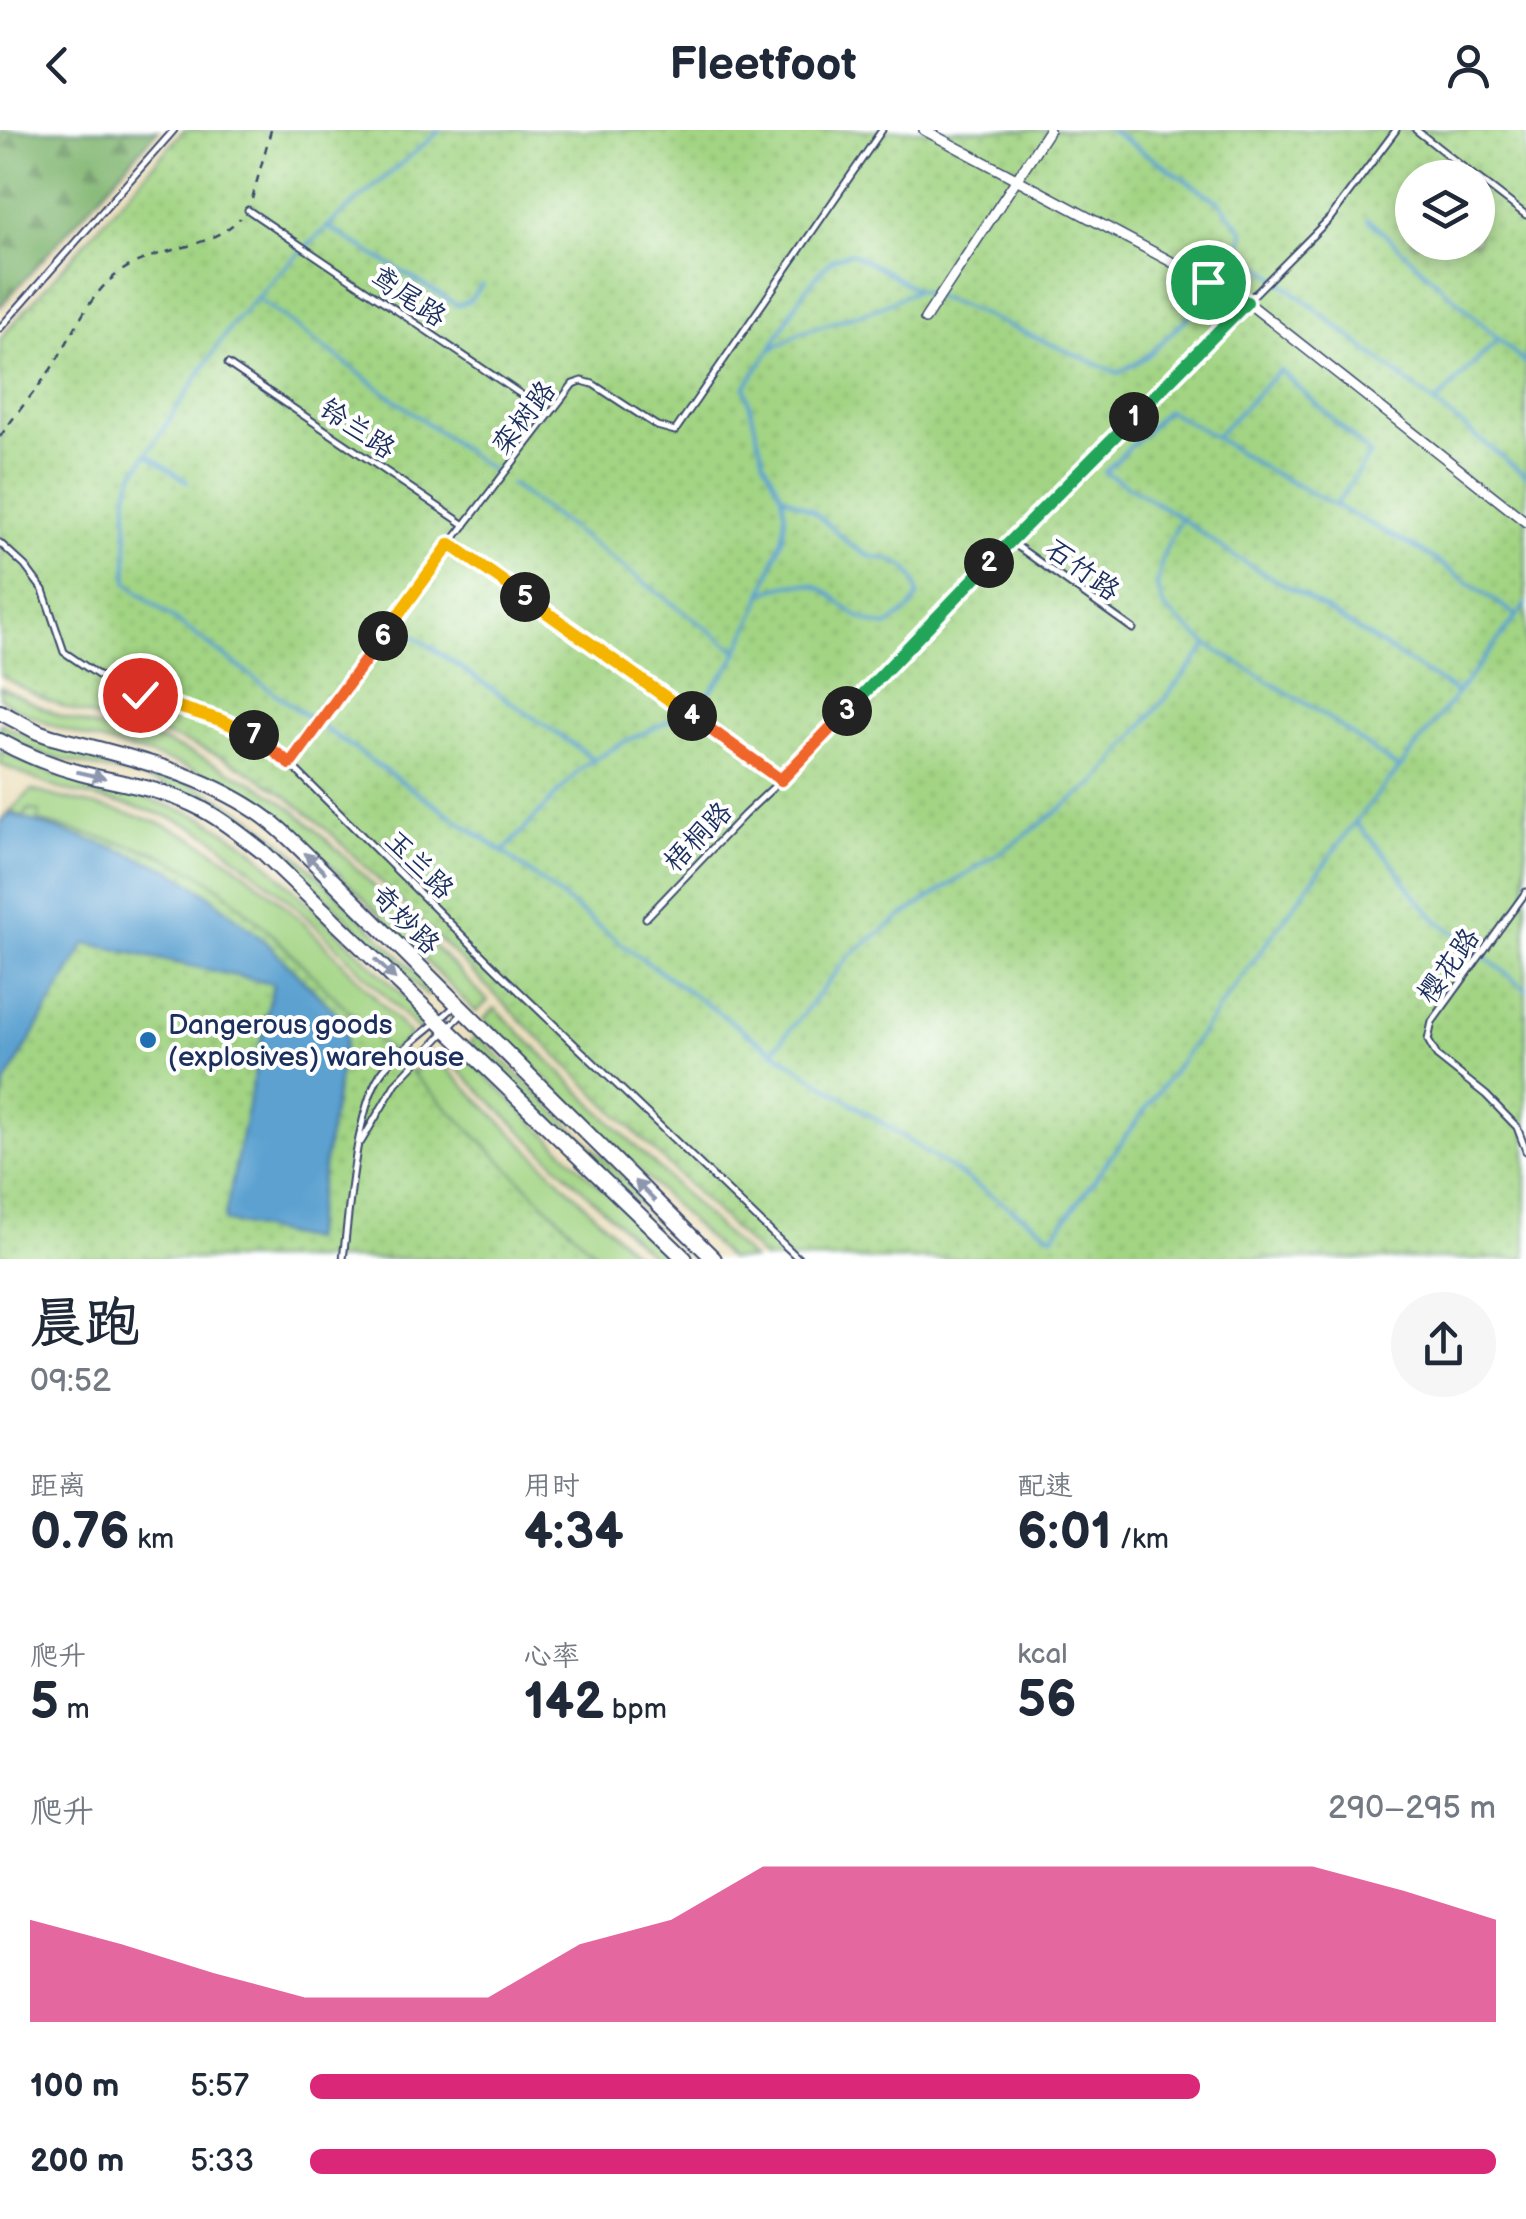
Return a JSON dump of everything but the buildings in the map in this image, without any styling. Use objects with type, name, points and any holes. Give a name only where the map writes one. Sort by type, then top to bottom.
[{"type":"street","points":[[924,130],[1247,302],[1526,522]]},
{"type":"street","points":[[925,319],[1049,130]]},
{"type":"street","name":"奇妙路","points":[[0,712],[38,732],[170,768],[260,813],[714,1259]]},
{"type":"street","name":"奇妙路","points":[[0,742],[26,756],[79,773],[151,788],[194,804],[231,827],[263,852],[686,1259]]},
{"type":"lane","points":[[0,328],[174,130]]},
{"type":"lane","name":"栾树路","points":[[290,764],[450,544],[573,384],[593,384],[657,426],[675,430],[882,130]]},
{"type":"lane","name":"梧桐路","points":[[646,918],[1010,541],[1331,218],[1396,130]]},
{"type":"lane","points":[[1416,130],[1454,160]]},
{"type":"lane","points":[[1495,192],[1526,215]]},
{"type":"lane","name":"鸢尾路","points":[[248,210],[550,414]]},
{"type":"lane","name":"铃兰路","points":[[228,364],[465,525]]},
{"type":"lane","name":"石竹路","points":[[1010,541],[1133,630]]},
{"type":"lane","name":"玉兰路","points":[[0,543],[25,566],[42,590],[64,652],[102,677],[140,695],[220,720],[258,737],[799,1259]]},
{"type":"lane","points":[[450,544],[781,780]]},
{"type":"lane","name":"樱花路","points":[[1526,892],[1432,1022],[1428,1040],[1437,1056],[1518,1127],[1526,1151]]},
{"type":"lane","points":[[343,1259],[357,1150],[374,1085],[383,1070],[460,1009]]},
{"type":"lane","points":[[357,1150],[385,1098],[460,1009]]},
{"type":"path","points":[[0,436],[54,365],[92,301],[114,276],[136,262],[210,240],[231,228],[248,210],[270,130]]},
{"type":"green space","points":[[0,130],[158,130],[0,307]]},
{"type":"green space","points":[[184,130],[1526,130],[1526,1259],[764,1259],[331,833],[298,806],[246,770],[208,751],[69,709],[0,675],[0,339]]},
{"type":"green space","points":[[0,687],[60,716],[161,741],[261,787],[294,810],[340,852],[488,1001],[476,1012],[290,824],[264,807],[196,771],[42,721],[0,698]]},
{"type":"green space","points":[[0,723],[49,744],[153,771],[223,800],[277,838],[433,990],[427,996],[275,848],[237,819],[187,793],[146,779],[43,755],[0,733]]},
{"type":"green space","points":[[0,751],[55,775],[132,793],[204,818],[251,848],[409,1001],[422,1017],[420,1032],[310,920],[212,837],[159,814],[44,783],[0,764]]},
{"type":"green space","points":[[32,790],[159,823],[229,861],[295,915],[411,1036],[391,1053],[275,937],[206,878],[155,852],[38,821],[40,812],[28,809],[24,817],[10,811]]},
{"type":"green space","points":[[27,809],[41,812],[39,821],[169,859],[218,886],[275,937],[601,1259],[0,1259],[0,821],[10,811],[24,816]]},
{"type":"green space","points":[[495,1008],[752,1259],[729,1259],[483,1020]]},
{"type":"green space","points":[[477,1035],[707,1259],[694,1259],[470,1042]]},
{"type":"green space","points":[[457,1047],[674,1259],[655,1259],[447,1059]]},
{"type":"green space","points":[[431,1053],[640,1259],[601,1259],[413,1074]]},
{"type":"water","points":[[10,814],[171,870],[209,895],[269,945],[348,1025],[311,1240],[224,1221],[273,984],[86,943],[5,1084],[0,1113],[0,824]]},
{"type":"waterway","points":[[441,130],[337,218],[231,326],[135,472],[127,492],[127,582],[298,710],[503,852],[631,951],[773,1051],[850,955],[1098,781],[1208,645],[1164,608],[1157,586],[1163,555],[1181,518],[1105,472],[1167,410],[1215,437],[1280,370],[1370,454],[1335,506]]},
{"type":"waterway","points":[[503,852],[582,767],[665,723],[710,692],[733,662],[783,536],[782,495],[764,461],[745,387],[770,350],[802,332],[873,310],[917,290],[1118,373],[1147,356],[1187,318],[1241,250],[1243,230],[1219,202],[1110,130]]},
{"type":"waterway","points":[[1368,219],[1526,364]]},
{"type":"waterway","points":[[328,227],[457,305],[469,301],[482,285]]},
{"type":"waterway","points":[[1241,250],[1526,476]]},
{"type":"waterway","points":[[772,346],[802,294],[832,259],[850,253],[916,290]]},
{"type":"waterway","points":[[257,298],[492,471]]},
{"type":"waterway","points":[[1435,404],[1498,339]]},
{"type":"waterway","points":[[1215,437],[1260,466],[1425,553],[1516,615]]},
{"type":"waterway","points":[[147,454],[187,482]]},
{"type":"waterway","points":[[510,484],[736,650]]},
{"type":"waterway","points":[[763,593],[806,584],[820,588],[868,622],[887,626],[910,609],[918,596],[907,568],[869,556],[813,511],[782,495]]},
{"type":"waterway","points":[[1181,518],[1235,557],[1456,692]]},
{"type":"waterway","points":[[773,1051],[1053,1236],[1355,822],[1526,604]]},
{"type":"waterway","points":[[413,635],[594,759]]},
{"type":"waterway","points":[[1208,645],[1321,713],[1399,769]]},
{"type":"waterway","points":[[1355,822],[1436,919],[1526,989]]},
{"type":"place","name":"Dangerous goods (explosives) warehouse","points":[[148,1040]]},
{"type":"route","points":[[140,695],[220,720],[258,737],[290,764],[450,544],[781,780],[1247,302],[1208,282]]}]
